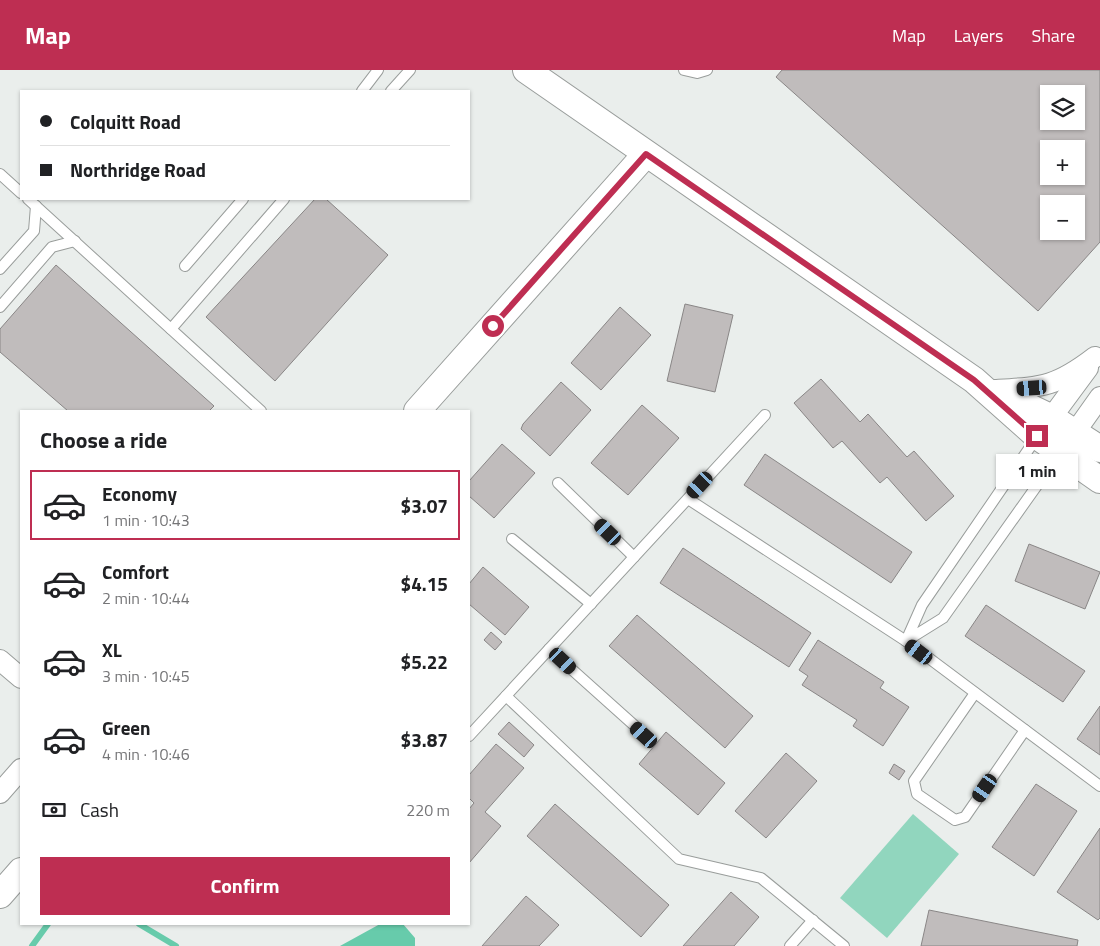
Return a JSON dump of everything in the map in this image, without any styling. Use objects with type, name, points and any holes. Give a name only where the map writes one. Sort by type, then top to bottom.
[{"type":"street","points":[[526,70],[1068,442],[1100,480]]},
{"type":"street","points":[[418,410],[646,154]]},
{"type":"street","points":[[984,385],[1032,388],[1056,383],[1073,374],[1098,353]]},
{"type":"street","points":[[1045,427],[1098,353]]},
{"type":"street","points":[[1068,442],[1100,398]]},
{"type":"street","points":[[1068,442],[1100,449]]},
{"type":"street","points":[[0,660],[20,677]]},
{"type":"street","points":[[0,793],[20,770]]},
{"type":"street","points":[[0,895],[20,872]]},
{"type":"lane","points":[[363,90],[378,70]]},
{"type":"lane","points":[[392,90],[410,70]]},
{"type":"lane","points":[[684,70],[697,73],[707,70]]},
{"type":"lane","points":[[0,174],[20,192]]},
{"type":"lane","points":[[29,200],[260,410]]},
{"type":"lane","points":[[185,266],[242,200]]},
{"type":"lane","points":[[171,329],[283,200]]},
{"type":"lane","points":[[0,269],[34,231],[36,206]]},
{"type":"lane","points":[[0,307],[52,247],[75,242]]},
{"type":"lane","points":[[470,735],[765,415]]},
{"type":"lane","points":[[906,641],[922,605],[1045,427]]},
{"type":"lane","points":[[906,641],[943,618],[1068,442]]},
{"type":"lane","points":[[558,483],[634,557]]},
{"type":"lane","points":[[688,499],[906,641],[1100,786]]},
{"type":"lane","points":[[512,539],[591,604]]},
{"type":"lane","points":[[549,648],[644,735]]},
{"type":"lane","points":[[975,693],[914,781],[917,794],[955,820],[965,816],[1025,730]]},
{"type":"lane","points":[[506,696],[679,859],[761,878],[844,946]]},
{"type":"lane","points":[[790,946],[813,920]]},
{"type":"shaded area","points":[[913,814],[959,854],[887,938],[840,898]]},
{"type":"shaded area","points":[[378,925],[404,925],[415,938],[415,946],[340,946]]},
{"type":"building","points":[[782,70],[1100,70],[1100,242],[1038,311],[776,77]]},
{"type":"building","points":[[314,200],[327,200],[388,255],[275,381],[206,317]]},
{"type":"building","points":[[56,265],[214,406],[210,410],[67,410],[0,352],[0,329]]},
{"type":"building","points":[[685,304],[733,315],[715,392],[667,381]]},
{"type":"building","points":[[620,307],[651,335],[601,390],[571,363]]},
{"type":"building","points":[[821,379],[860,422],[868,414],[907,457],[914,451],[954,496],[926,521],[887,477],[880,483],[842,441],[833,448],[794,403]]},
{"type":"building","points":[[561,382],[591,410],[550,456],[521,429],[523,424]]},
{"type":"building","points":[[642,405],[679,438],[628,495],[591,463]]},
{"type":"building","points":[[502,444],[535,473],[494,518],[470,497],[470,480]]},
{"type":"building","points":[[765,454],[912,552],[891,583],[744,485]]},
{"type":"building","points":[[1029,544],[1100,572],[1085,609],[1015,581]]},
{"type":"building","points":[[683,548],[811,633],[789,667],[660,583]]},
{"type":"building","points":[[483,567],[529,607],[505,635],[470,605],[470,583]]},
{"type":"building","points":[[986,605],[1085,671],[1063,702],[965,636]]},
{"type":"building","points":[[637,615],[753,716],[725,748],[609,646]]},
{"type":"building","points":[[491,632],[502,642],[495,650],[484,640]]},
{"type":"building","points":[[818,640],[884,682],[880,688],[909,707],[883,746],[853,726],[857,720],[802,685],[808,676],[799,670]]},
{"type":"building","points":[[1100,706],[1100,755],[1077,739]]},
{"type":"building","points":[[509,722],[534,745],[524,757],[498,734]]},
{"type":"building","points":[[666,732],[725,783],[698,815],[639,764]]},
{"type":"building","points":[[496,744],[524,768],[485,812],[501,826],[470,862],[470,808],[474,803],[470,799],[470,774]]},
{"type":"building","points":[[786,753],[817,781],[766,838],[735,811]]},
{"type":"building","points":[[894,764],[905,771],[899,780],[889,773]]},
{"type":"building","points":[[1036,784],[1077,811],[1034,876],[992,847]]},
{"type":"building","points":[[555,804],[669,905],[641,937],[527,836]]},
{"type":"building","points":[[1100,828],[1100,918],[1098,920],[1057,892]]},
{"type":"building","points":[[731,892],[759,917],[734,946],[683,946]]},
{"type":"building","points":[[526,896],[559,925],[539,946],[482,946]]},
{"type":"building","points":[[929,910],[1078,940],[1077,946],[921,946]]},
{"type":"waterway","points":[[32,946],[47,925]]},
{"type":"waterway","points":[[141,925],[176,946]]},
{"type":"route","points":[[493,326],[646,154],[974,380],[1037,436]]}]
